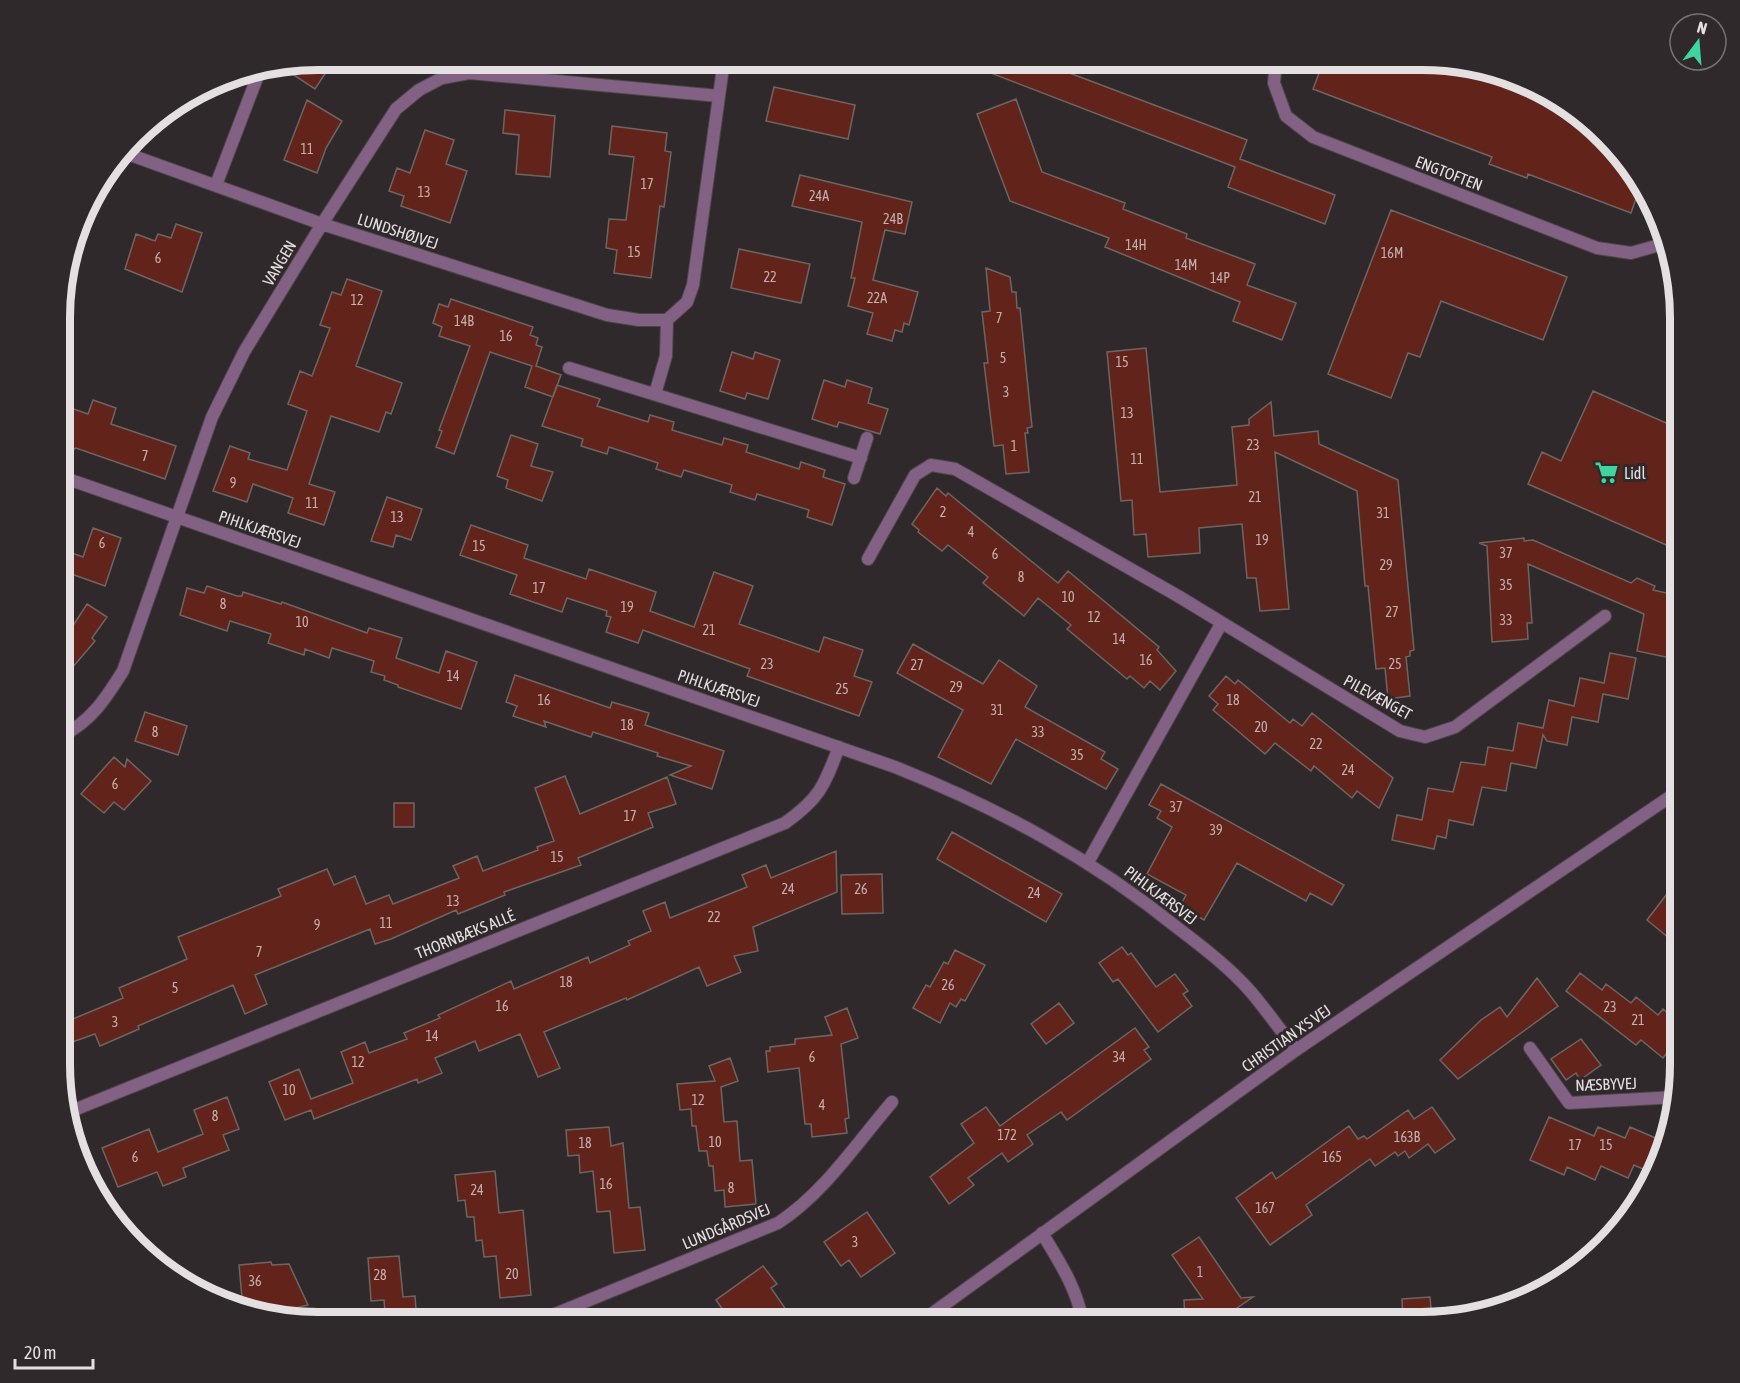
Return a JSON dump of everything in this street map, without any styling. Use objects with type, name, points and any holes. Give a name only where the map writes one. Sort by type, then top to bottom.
[{"type":"street","points":[[655,394],[666,356],[667,320],[687,302],[693,285],[723,70]]},
{"type":"street","name":"ENGTOFTEN","points":[[1275,70],[1274,83],[1286,116],[1313,137],[1598,248],[1631,253],[1658,245]]},
{"type":"street","name":"VANGEN","points":[[70,732],[100,708],[123,671],[212,417],[244,352],[322,224],[396,110],[419,90],[442,78],[468,73],[719,96]]},
{"type":"street","points":[[216,185],[257,79]]},
{"type":"street","name":"LUNDSHØJVEJ","points":[[132,155],[322,224],[607,315],[639,320],[667,320]]},
{"type":"street","points":[[569,368],[861,458]]},
{"type":"street","points":[[854,478],[867,438]]},
{"type":"street","name":"PILEVÆNGET","points":[[868,559],[915,475],[931,465],[955,469],[1178,596],[1400,731],[1425,737],[1455,727],[1605,616]]},
{"type":"street","name":"PIHLKJÆRSVEJ","points":[[70,480],[839,747],[954,790],[1030,827],[1088,862],[1162,914],[1250,991],[1296,1050]]},
{"type":"street","points":[[1088,862],[1221,624]]},
{"type":"street","name":"THORNBÆKS ALLÉ","points":[[75,1110],[785,823],[810,805],[825,786],[839,747]]},
{"type":"street","name":"CHRISTIAN X'S VEJ","points":[[934,1312],[1296,1050],[1670,797]]},
{"type":"street","name":"NÆSBYVEJ","points":[[1530,1048],[1569,1103],[1667,1098]]},
{"type":"street","name":"LUNDGÅRDSVEJ","points":[[560,1312],[778,1223],[801,1208],[892,1102]]},
{"type":"street","points":[[1042,1233],[1069,1276],[1081,1312]]},
{"type":"building","points":[[327,70],[315,89],[290,73]]},
{"type":"building","points":[[983,70],[1062,70],[1247,140],[1240,159],[1335,195],[1325,224],[1228,187],[1235,167]]},
{"type":"building","points":[[1320,70],[1421,70],[1470,75],[1516,89],[1559,112],[1597,143],[1628,181],[1637,196],[1631,213],[1528,174],[1527,178],[1489,164],[1492,157],[1313,89]]},
{"type":"building","points":[[774,87],[855,105],[848,139],[766,121]]},
{"type":"building","points":[[1016,99],[1042,172],[1125,203],[1123,209],[1187,234],[1186,238],[1255,264],[1247,285],[1296,303],[1282,340],[1233,321],[1240,302],[1105,247],[1109,238],[1010,201],[977,114]]},
{"type":"building","points":[[307,100],[342,121],[326,148],[317,173],[284,160]]},
{"type":"building","points":[[505,110],[555,116],[550,177],[516,174],[519,135],[503,133]]},
{"type":"building","points":[[612,126],[667,133],[665,151],[671,152],[664,207],[660,206],[651,278],[614,273],[617,250],[606,248],[609,219],[626,220],[634,157],[609,154]]},
{"type":"building","points":[[425,130],[454,140],[446,164],[467,171],[450,223],[401,206],[404,196],[389,191],[397,168],[410,173]]},
{"type":"building","points":[[800,175],[912,202],[905,234],[885,230],[873,280],[918,292],[909,325],[904,323],[902,332],[895,330],[892,341],[867,334],[873,313],[848,306],[855,278],[851,278],[862,222],[792,206]]},
{"type":"building","points":[[1391,210],[1567,277],[1543,340],[1441,301],[1420,357],[1408,353],[1391,398],[1328,374]]},
{"type":"building","points":[[176,224],[202,233],[182,292],[125,269],[136,234],[155,241],[158,234],[171,238]]},
{"type":"building","points":[[739,249],[810,264],[801,303],[731,288]]},
{"type":"building","points":[[986,268],[1010,277],[1012,292],[1016,292],[1017,308],[1020,308],[1032,427],[1027,428],[1028,433],[1025,433],[1029,472],[1006,474],[1003,445],[994,446],[984,363],[988,363],[982,312],[990,311]]},
{"type":"building","points":[[347,279],[382,291],[356,366],[402,383],[391,414],[386,412],[379,432],[331,416],[309,484],[335,492],[324,525],[288,513],[293,498],[253,484],[247,502],[213,491],[230,446],[250,453],[248,459],[287,470],[307,411],[288,404],[300,371],[312,376],[330,328],[320,325],[332,292],[341,295]]},
{"type":"building","points":[[451,299],[533,327],[530,335],[538,338],[536,345],[542,347],[536,366],[561,375],[553,397],[525,387],[532,366],[490,352],[454,454],[436,447],[442,431],[439,430],[470,346],[439,336],[442,327],[433,323],[439,304],[448,307]]},
{"type":"building","points":[[1146,348],[1160,492],[1237,485],[1232,427],[1249,425],[1249,419],[1271,402],[1274,436],[1318,431],[1319,444],[1398,480],[1414,650],[1410,651],[1410,656],[1406,657],[1410,696],[1388,699],[1385,668],[1376,669],[1368,586],[1365,586],[1357,491],[1275,452],[1289,609],[1260,611],[1256,578],[1247,578],[1242,524],[1199,528],[1200,553],[1148,557],[1146,534],[1134,535],[1132,500],[1121,501],[1107,352]]},
{"type":"building","points":[[732,352],[753,359],[755,352],[780,360],[768,399],[747,393],[745,399],[720,391]]},
{"type":"building","points":[[824,380],[845,387],[847,380],[872,388],[868,403],[888,409],[880,434],[839,422],[837,427],[812,419]]},
{"type":"building","points":[[557,385],[600,399],[597,406],[648,422],[650,415],[674,422],[672,430],[722,445],[724,438],[748,445],[746,452],[799,469],[801,462],[825,470],[823,477],[845,484],[832,525],[807,517],[809,510],[757,494],[755,500],[730,492],[732,485],[684,470],[681,477],[656,469],[658,463],[609,447],[607,454],[581,446],[583,439],[542,426]]},
{"type":"building","name":"Lidl","points":[[1593,391],[1670,425],[1670,547],[1528,484],[1542,452],[1561,461]]},
{"type":"building","points":[[93,400],[116,408],[111,424],[176,446],[165,479],[76,448],[70,451],[70,408],[88,414]]},
{"type":"building","points":[[511,435],[538,444],[531,466],[553,472],[542,501],[506,488],[508,480],[497,476]]},
{"type":"building","points":[[937,488],[946,496],[948,493],[1058,583],[1068,571],[1159,647],[1157,650],[1176,671],[1160,690],[1150,681],[1144,688],[1130,676],[1127,679],[1067,629],[1071,625],[1038,598],[1024,616],[983,583],[988,577],[948,545],[942,551],[918,532],[919,530],[912,524]]},
{"type":"building","points":[[387,497],[422,509],[411,540],[396,535],[393,547],[371,541]]},
{"type":"building","points":[[471,525],[528,545],[524,558],[586,579],[589,569],[656,592],[650,611],[694,627],[714,572],[753,586],[739,624],[819,652],[824,637],[863,650],[854,676],[872,682],[859,716],[747,676],[750,669],[643,630],[638,643],[606,632],[611,617],[606,616],[607,611],[567,598],[562,612],[510,594],[517,575],[460,555]]},
{"type":"building","points":[[93,528],[121,538],[105,586],[70,574],[70,552],[83,557]]},
{"type":"building","points":[[1524,538],[1524,541],[1533,540],[1631,583],[1637,578],[1655,586],[1653,590],[1670,594],[1670,658],[1637,651],[1644,614],[1528,564],[1532,623],[1527,623],[1528,639],[1492,642],[1487,546],[1479,543]]},
{"type":"building","points":[[207,586],[237,596],[242,596],[243,592],[281,604],[282,602],[367,633],[369,628],[402,638],[396,658],[439,673],[446,651],[477,662],[461,709],[384,680],[385,676],[371,672],[374,661],[332,648],[329,658],[305,649],[304,655],[268,643],[271,634],[230,621],[227,631],[180,615],[187,588],[204,593]]},
{"type":"building","points":[[87,604],[107,617],[92,638],[95,641],[70,670],[70,620],[74,624]]},
{"type":"building","points":[[913,644],[983,684],[999,660],[1037,686],[1025,707],[1105,752],[1101,759],[1118,769],[1106,789],[1016,739],[991,784],[938,757],[963,710],[897,673]]},
{"type":"building","points":[[1610,653],[1636,658],[1628,699],[1603,694],[1598,722],[1572,717],[1567,745],[1547,741],[1543,735],[1536,768],[1511,763],[1506,791],[1482,787],[1473,825],[1449,820],[1446,838],[1437,836],[1434,849],[1392,840],[1397,815],[1422,820],[1428,788],[1453,792],[1461,762],[1485,765],[1488,747],[1513,751],[1518,723],[1543,728],[1549,700],[1574,706],[1580,678],[1604,683]]},
{"type":"building","points":[[515,675],[610,708],[612,702],[649,713],[645,725],[724,751],[712,789],[670,775],[691,766],[657,756],[658,753],[593,732],[591,737],[544,721],[546,727],[513,716],[517,706],[506,702]]},
{"type":"building","points":[[1226,676],[1235,684],[1238,680],[1290,723],[1293,719],[1302,726],[1312,713],[1393,778],[1379,808],[1357,791],[1352,798],[1314,766],[1311,771],[1275,743],[1265,754],[1213,710],[1218,704],[1209,696]]},
{"type":"building","points":[[145,712],[187,726],[178,755],[135,741]]},
{"type":"building","points":[[114,757],[125,767],[127,759],[151,781],[124,810],[114,802],[104,813],[81,794]]},
{"type":"building","points":[[565,776],[580,814],[667,777],[676,804],[648,813],[653,827],[578,858],[581,865],[504,892],[505,895],[458,914],[456,910],[391,939],[375,944],[370,929],[255,975],[267,1004],[245,1014],[233,985],[138,1026],[139,1029],[100,1046],[95,1034],[70,1043],[70,1020],[123,998],[119,988],[187,959],[178,937],[281,896],[278,889],[327,869],[334,885],[355,876],[366,904],[389,895],[393,904],[459,878],[453,866],[477,856],[483,871],[538,850],[537,847],[554,841],[535,788]]},
{"type":"building","points":[[1161,784],[1344,885],[1332,905],[1310,893],[1306,901],[1237,863],[1204,920],[1180,906],[1186,895],[1147,874],[1172,827],[1157,818],[1161,811],[1149,805]]},
{"type":"building","points":[[394,803],[414,803],[414,827],[394,827]]},
{"type":"building","points":[[952,832],[1062,894],[1046,922],[937,859]]},
{"type":"building","points":[[836,851],[837,892],[753,927],[758,951],[734,956],[741,972],[707,986],[699,967],[627,1000],[626,998],[544,1032],[560,1068],[538,1077],[520,1034],[479,1051],[475,1041],[435,1058],[442,1073],[418,1083],[417,1079],[314,1119],[311,1110],[285,1120],[269,1082],[299,1069],[311,1099],[353,1083],[341,1052],[365,1042],[369,1053],[407,1039],[404,1033],[440,1018],[438,1015],[511,981],[514,989],[588,957],[590,963],[630,945],[628,941],[651,931],[643,911],[665,902],[670,918],[747,887],[742,875],[766,865],[771,878]]},
{"type":"building","points":[[882,874],[883,913],[842,914],[841,875]]},
{"type":"building","points":[[1670,890],[1670,939],[1647,920]]},
{"type":"building","points":[[1122,947],[1128,955],[1131,953],[1156,987],[1175,974],[1188,991],[1183,994],[1192,1006],[1158,1032],[1118,979],[1113,982],[1099,963]]},
{"type":"building","points":[[955,950],[985,965],[965,1001],[961,999],[956,1007],[950,1003],[940,1023],[913,1008],[926,985],[930,987],[944,962],[948,964]]},
{"type":"building","points":[[1580,973],[1602,990],[1606,984],[1631,1003],[1636,997],[1658,1015],[1663,1009],[1670,1015],[1670,1049],[1663,1058],[1641,1040],[1636,1045],[1566,991]]},
{"type":"building","points":[[1537,978],[1558,1006],[1458,1079],[1440,1060],[1481,1020],[1500,1007],[1507,1017]]},
{"type":"building","points":[[1059,1003],[1074,1023],[1046,1044],[1031,1024]]},
{"type":"building","points":[[847,1008],[858,1038],[841,1044],[849,1118],[845,1119],[847,1133],[812,1137],[811,1124],[805,1124],[799,1068],[768,1072],[766,1051],[770,1051],[770,1047],[795,1044],[795,1039],[832,1035],[825,1017]]},
{"type":"building","points":[[1135,1028],[1149,1047],[1144,1050],[1151,1059],[1067,1120],[1061,1112],[1027,1135],[1033,1144],[1008,1162],[1002,1153],[968,1178],[974,1185],[949,1204],[930,1177],[974,1143],[961,1124],[986,1107],[1000,1126]]},
{"type":"building","points":[[1581,1039],[1601,1065],[1580,1080],[1576,1073],[1566,1080],[1551,1059]]},
{"type":"building","points":[[730,1058],[738,1081],[721,1087],[724,1122],[737,1121],[740,1161],[752,1160],[756,1204],[725,1207],[724,1190],[715,1191],[713,1166],[709,1166],[707,1151],[699,1151],[696,1126],[692,1126],[691,1109],[680,1110],[677,1084],[715,1081],[709,1066]]},
{"type":"building","points":[[227,1097],[239,1129],[223,1135],[229,1150],[183,1168],[186,1177],[163,1186],[157,1172],[118,1187],[102,1148],[149,1129],[158,1152],[203,1134],[194,1110]]},
{"type":"building","points":[[1432,1107],[1455,1139],[1435,1153],[1428,1144],[1409,1158],[1405,1151],[1398,1156],[1395,1152],[1375,1166],[1370,1159],[1306,1205],[1312,1215],[1270,1245],[1236,1198],[1272,1172],[1276,1179],[1349,1126],[1358,1139],[1364,1136],[1367,1139],[1408,1110],[1414,1119]]},
{"type":"building","points":[[1549,1117],[1594,1136],[1598,1127],[1625,1138],[1630,1127],[1658,1139],[1646,1170],[1634,1165],[1628,1178],[1601,1166],[1595,1180],[1567,1167],[1564,1175],[1530,1160]]},
{"type":"building","points":[[609,1127],[611,1146],[623,1143],[629,1208],[640,1207],[645,1250],[614,1253],[610,1211],[597,1212],[593,1171],[580,1173],[579,1155],[568,1156],[566,1130]]},
{"type":"building","points":[[495,1171],[499,1213],[523,1210],[531,1295],[500,1298],[496,1256],[484,1257],[482,1240],[476,1241],[474,1217],[467,1217],[465,1200],[458,1201],[455,1175]]},
{"type":"building","points":[[867,1212],[895,1253],[861,1277],[849,1260],[841,1266],[824,1242]]},
{"type":"building","points":[[1199,1237],[1241,1298],[1253,1297],[1231,1312],[1185,1312],[1184,1300],[1203,1299],[1172,1255]]},
{"type":"building","points":[[399,1256],[403,1297],[415,1296],[416,1312],[385,1312],[384,1300],[371,1301],[368,1258]]},
{"type":"building","points":[[271,1262],[272,1265],[289,1264],[308,1305],[288,1310],[242,1300],[239,1265]]},
{"type":"building","points":[[763,1266],[777,1284],[771,1288],[787,1311],[724,1312],[716,1300]]},
{"type":"building","points":[[1430,1297],[1431,1312],[1403,1312],[1402,1299]]},
{"type":"place","name":"Lidl","points":[[1606,473]]}]
